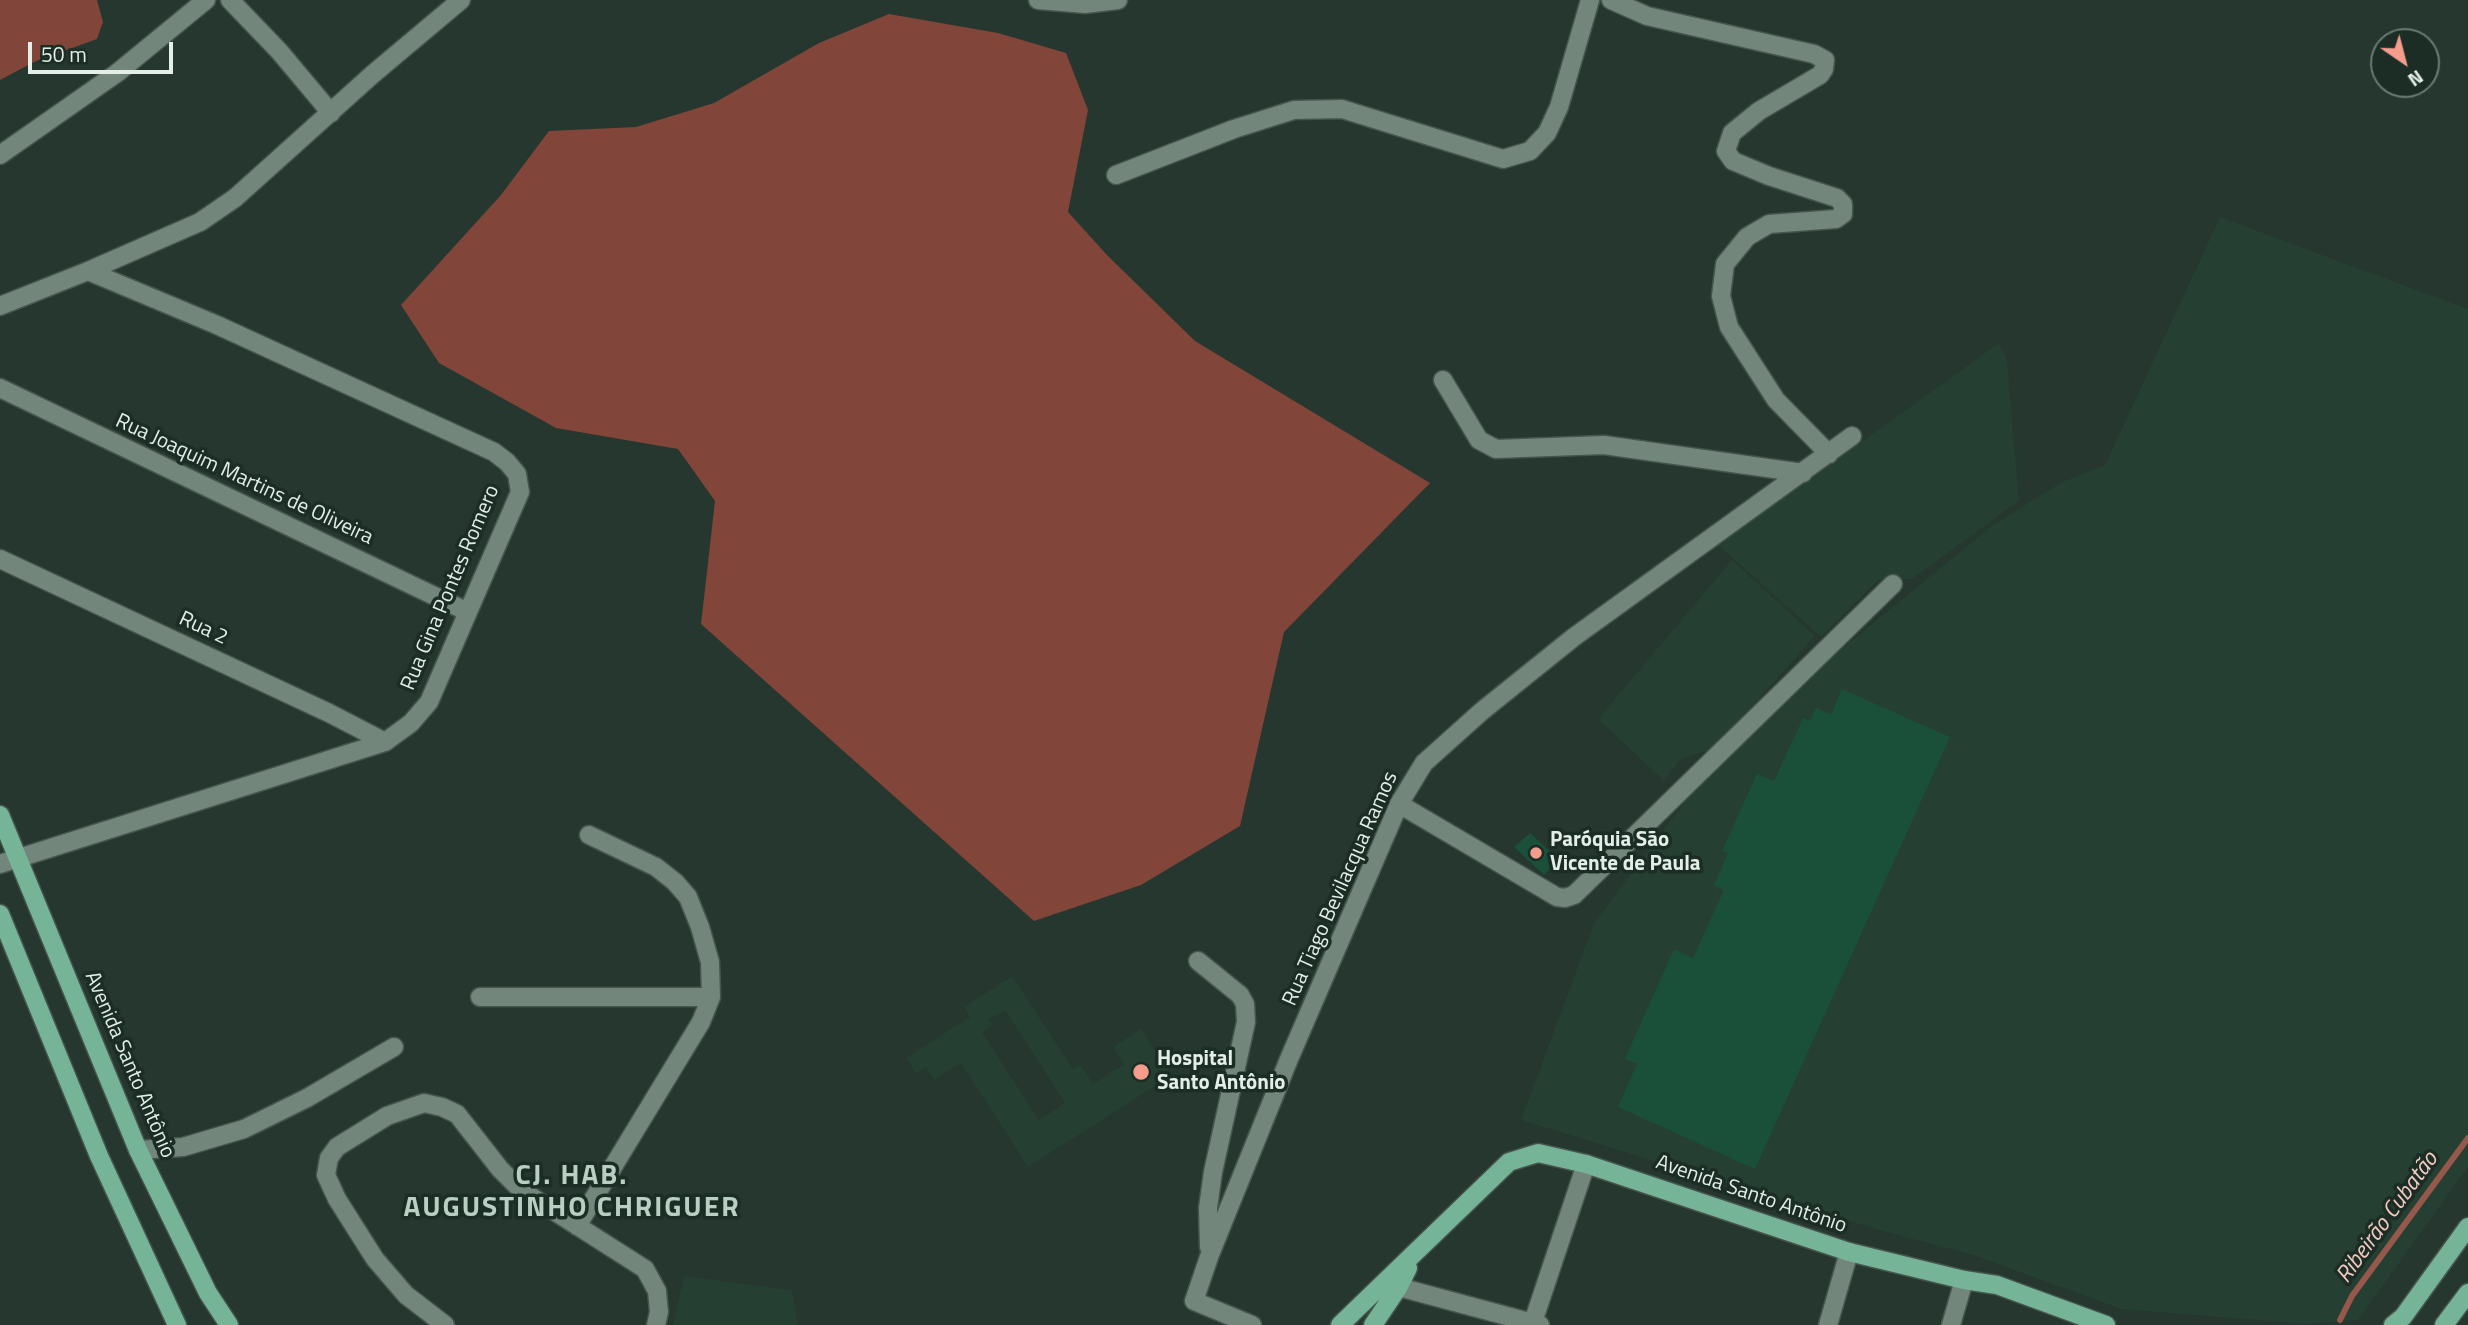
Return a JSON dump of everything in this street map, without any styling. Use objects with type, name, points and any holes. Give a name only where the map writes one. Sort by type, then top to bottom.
[{"type":"main road","name":"Avenida Santo Antônio","points":[[0,815],[8,860],[138,1150],[208,1293],[229,1325]]},
{"type":"main road","points":[[0,914],[99,1156],[177,1325]]},
{"type":"main road","name":"Avenida Santo Antônio","points":[[1340,1325],[1391,1285],[1414,1256],[1509,1162],[1538,1153],[1586,1164],[1849,1252],[1997,1286],[2077,1321],[2106,1325]]},
{"type":"main road","points":[[2403,1322],[2468,1227]]},
{"type":"main road","name":"Avenida Santo Antônio","points":[[1378,1320],[1391,1285]]},
{"type":"main road","points":[[2444,1325],[2468,1293]]},
{"type":"street","points":[[0,155],[117,73],[206,0]]},
{"type":"street","points":[[230,0],[279,51],[331,113]]},
{"type":"street","points":[[0,306],[88,271],[208,216],[235,198],[373,74],[461,0]]},
{"type":"street","points":[[1038,0],[1085,4],[1118,0]]},
{"type":"street","points":[[1116,175],[1234,129],[1294,110],[1342,109],[1503,159],[1530,151],[1548,134],[1559,107],[1590,0]]},
{"type":"street","points":[[1611,0],[1647,16],[1814,54],[1825,60],[1820,75],[1759,111],[1732,133],[1726,151],[1733,161],[1837,198],[1843,204],[1843,214],[1836,219],[1769,224],[1747,237],[1725,264],[1721,296],[1729,327],[1776,400],[1829,454]]},
{"type":"street","name":"Rua Gina Pontes Romero","points":[[8,860],[385,742],[411,723],[429,702],[520,492],[517,474],[494,452],[217,325],[88,271]]},
{"type":"street","points":[[1443,380],[1479,440],[1496,449],[1604,445],[1803,472]]},
{"type":"street","name":"Rua Joaquim Martins de Oliveira","points":[[0,388],[468,612]]},
{"type":"street","name":"Rua Tiago Bevilacqua Ramos","points":[[1252,1325],[1194,1301],[1209,1256],[1289,1059],[1399,804],[1424,763],[1482,711],[1574,638],[1852,436]]},
{"type":"street","name":"Rua 2","points":[[0,559],[329,713],[385,742]]},
{"type":"street","points":[[1399,804],[1557,897],[1574,895],[1894,584]]},
{"type":"street","points":[[577,1226],[701,1022],[712,997],[710,962],[688,897],[656,867],[589,835]]},
{"type":"street","points":[[1198,961],[1240,995],[1245,1004],[1246,1022],[1213,1172],[1208,1208],[1209,1256]]},
{"type":"street","points":[[480,997],[712,997]]},
{"type":"street","points":[[138,1150],[183,1147],[244,1129],[307,1098],[394,1047]]},
{"type":"street","points":[[445,1325],[406,1295],[375,1259],[326,1175],[330,1158],[337,1147],[387,1116],[424,1103],[457,1114],[500,1169],[521,1190],[645,1269],[657,1291],[659,1312],[656,1325]]},
{"type":"street","points":[[1391,1285],[1535,1324],[1586,1164]]},
{"type":"street","points":[[1828,1325],[1849,1252]]},
{"type":"street","points":[[1951,1325],[1964,1280]]},
{"type":"shaded area","points":[[0,0],[97,0],[103,22],[97,39],[36,61],[0,80]]},
{"type":"shaded area","points":[[889,14],[998,33],[1066,53],[1088,110],[1068,212],[1107,255],[1195,341],[1430,483],[1284,632],[1240,826],[1141,885],[1034,921],[701,624],[715,501],[678,449],[556,428],[439,363],[401,305],[501,195],[549,131],[636,127],[714,103],[819,43]]},
{"type":"shaded area","points":[[2220,217],[2468,309],[2468,1167],[2358,1320],[2306,1324],[2121,1309],[1973,1255],[1879,1230],[1521,1120],[1594,923],[1692,792],[1806,678],[1989,528],[2060,483],[2105,465]]},
{"type":"shaded area","points":[[1999,343],[2007,361],[2019,501],[1912,579],[1878,580],[1821,637],[1718,545]]},
{"type":"shaded area","points":[[1732,560],[1815,636],[1714,749],[1682,758],[1664,781],[1598,719]]},
{"type":"shaded area","name":"Hospital Santo Antônio","points":[[1012,976],[1073,1069],[1081,1065],[1093,1084],[1124,1064],[1113,1047],[1141,1029],[1171,1076],[1028,1167],[961,1063],[934,1080],[926,1067],[916,1073],[906,1058],[970,1017],[964,1007]],"holes":[[[1005,1010],[1065,1103],[1039,1120],[982,1032],[992,1025],[989,1019]]]},
{"type":"shaded area","points":[[684,1276],[792,1290],[798,1325],[673,1325]]},
{"type":"building","points":[[1842,689],[1950,737],[1755,1169],[1618,1107],[1637,1064],[1625,1059],[1674,949],[1693,958],[1724,890],[1714,885],[1728,853],[1722,851],[1757,774],[1774,781],[1803,718],[1810,721],[1816,708],[1831,715]]},
{"type":"building","name":"Paróquia São Vicente de Paula","points":[[1530,833],[1558,859],[1544,875],[1514,847]]},
{"type":"waterway","name":"Ribeirão Cubatão","points":[[2340,1320],[2352,1296],[2468,1138]]},
{"type":"place","name":"Paróquia São Vicente de Paula","points":[[1536,853]]},
{"type":"place","name":"Hospital Santo Antônio","points":[[1141,1072]]},
{"type":"district","name":"CJ. HAB. AUGUSTINHO CHRIGUER","points":[[572,1193]]}]
